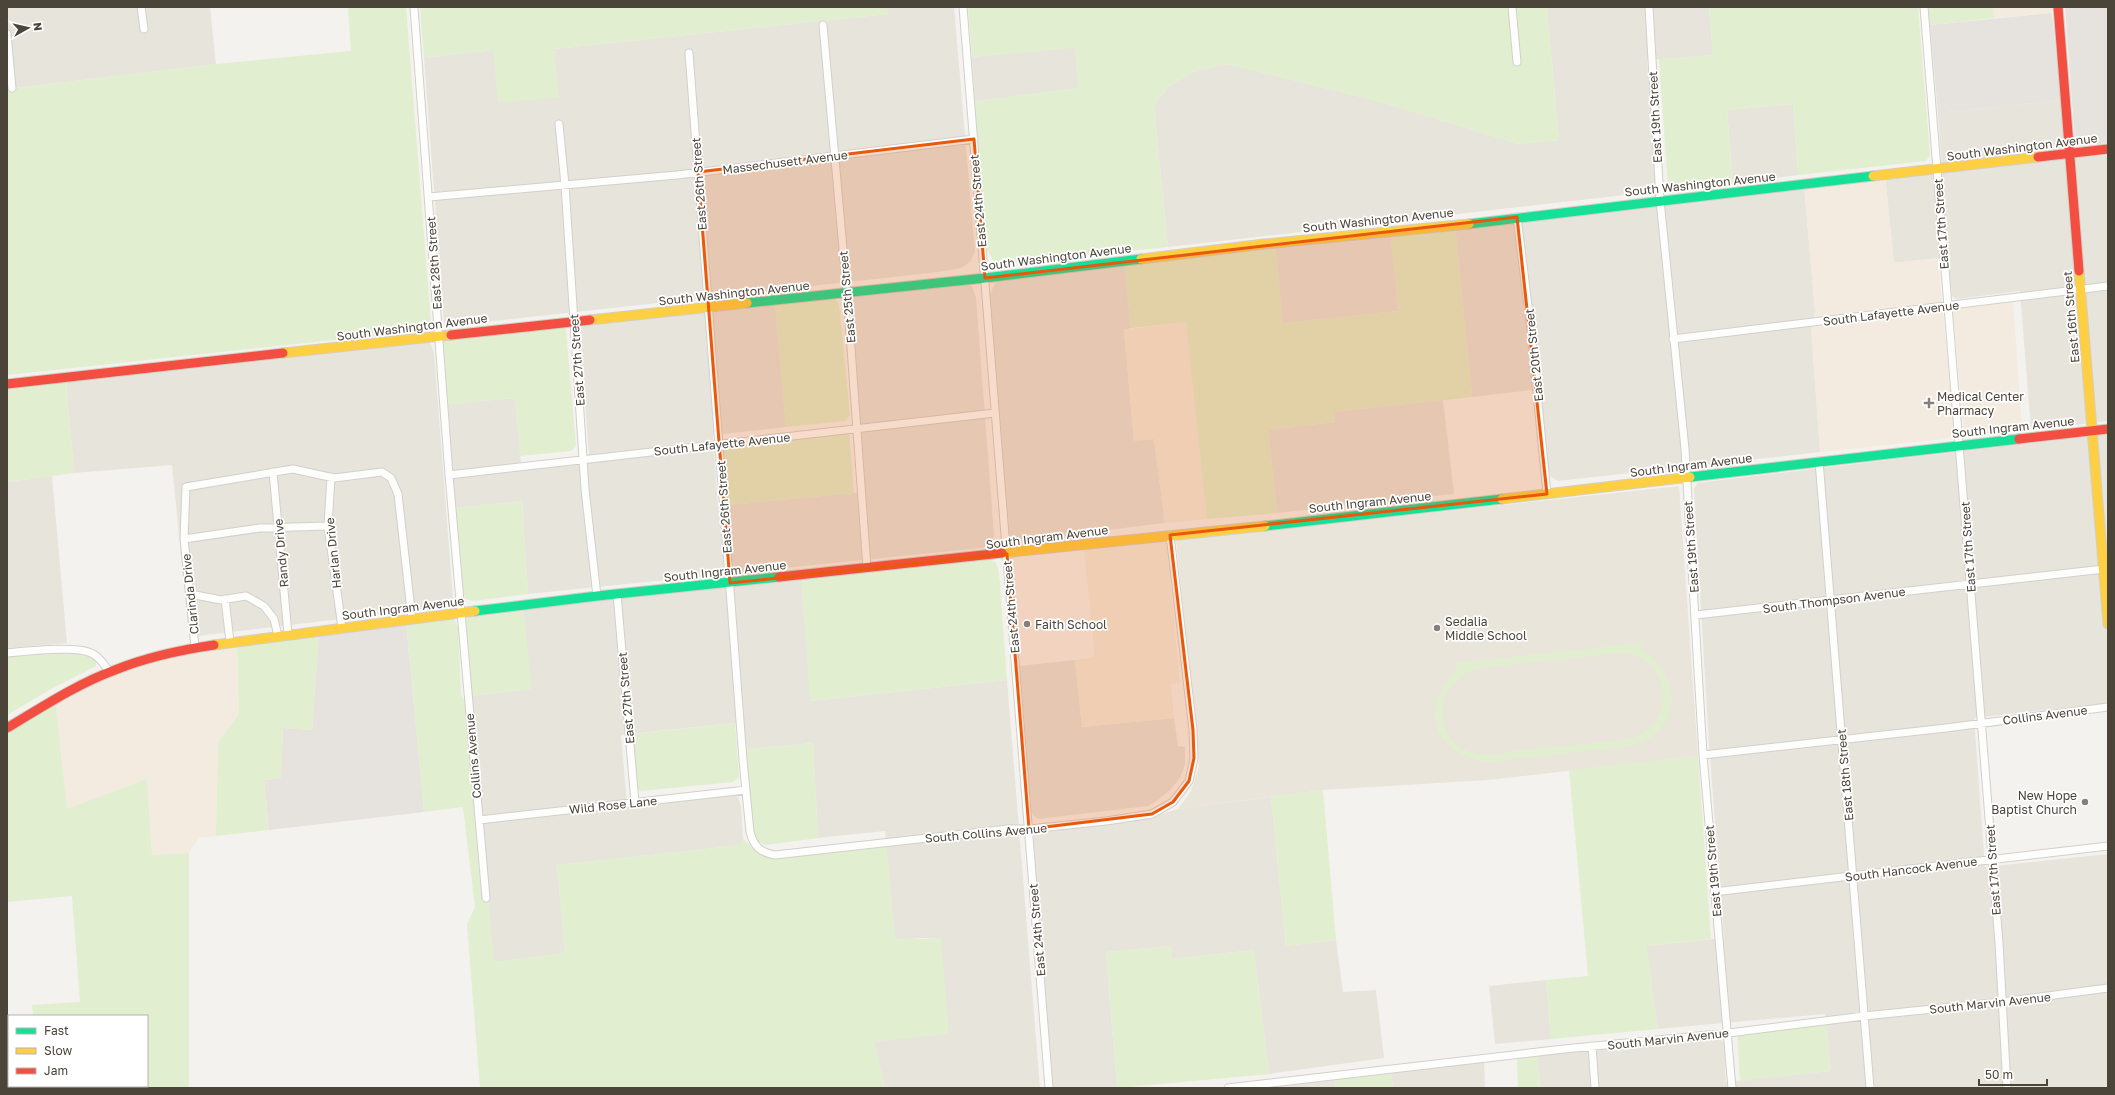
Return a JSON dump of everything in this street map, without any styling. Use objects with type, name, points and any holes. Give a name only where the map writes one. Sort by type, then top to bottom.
[{"type":"main road","name":"East 16th Street","points":[[2058,7],[2108,624]]},
{"type":"main road","name":"South Washington Avenue","points":[[7,384],[575,321],[985,278],[1264,244],[1423,229],[1660,200],[2108,149]]},
{"type":"main road","name":"South Ingram Avenue","points":[[7,728],[72,689],[110,672],[131,664],[196,647],[230,642],[597,596],[1007,554],[1547,494],[1819,461],[2108,429]]},
{"type":"street","points":[[141,7],[144,29]]},
{"type":"street","name":"East 28th Street","points":[[414,7],[449,475],[461,614]]},
{"type":"street","name":"East 24th Street","points":[[963,7],[1049,1088]]},
{"type":"street","points":[[1512,7],[1517,62]]},
{"type":"street","name":"East 19th Street","points":[[1649,7],[1660,200],[1685,448],[1696,615],[1703,755],[1714,892],[1729,1033],[1732,1088]]},
{"type":"street","name":"East 17th Street","points":[[1924,7],[1947,306],[1971,583],[1992,860],[2007,1088]]},
{"type":"street","name":"East 25th Street","points":[[824,25],[847,293],[868,568]]},
{"type":"street","points":[[7,34],[12,88]]},
{"type":"street","name":"East 26th Street","points":[[689,53],[746,790],[753,843],[764,853],[775,855],[865,845]]},
{"type":"street","name":"East 27th Street","points":[[559,124],[565,185],[584,460],[597,596]]},
{"type":"street","name":"Massechusett Avenue","points":[[429,197],[698,172],[974,139]]},
{"type":"street","name":"East 20th Street","points":[[1518,217],[1547,494]]},
{"type":"street","name":"South Lafayette Avenue","points":[[1673,339],[2108,286]]},
{"type":"street","name":"South Lafayette Avenue","points":[[449,475],[995,413]]},
{"type":"street","name":"East 18th Street","points":[[1819,461],[1870,1088]]},
{"type":"street","points":[[184,539],[186,487],[293,469],[331,477],[382,472],[391,478],[398,494],[412,619]]},
{"type":"street","name":"Randy Drive","points":[[273,472],[288,634]]},
{"type":"street","name":"Harlan Drive","points":[[331,477],[328,526],[342,628]]},
{"type":"street","name":"Clarinda Drive","points":[[196,647],[184,539],[278,527],[328,526]]},
{"type":"street","name":"South Collins Avenue","points":[[865,845],[1008,829],[1029,829],[1106,821],[1152,814],[1173,802],[1189,781],[1194,758],[1193,730],[1170,535]]},
{"type":"street","name":"South Thompson Avenue","points":[[1696,615],[2104,569]]},
{"type":"street","points":[[190,594],[225,599],[246,596],[264,606],[274,619],[278,636]]},
{"type":"street","name":"East 27th Street","points":[[617,594],[635,802]]},
{"type":"street","points":[[225,599],[230,642]]},
{"type":"street","name":"Collins Avenue","points":[[461,614],[486,898]]},
{"type":"street","points":[[7,653],[39,650],[78,650],[93,654],[110,672]]},
{"type":"street","name":"Collins Avenue","points":[[1981,722],[2108,707]]},
{"type":"street","points":[[1703,755],[1981,722]]},
{"type":"street","name":"Wild Rose Lane","points":[[479,820],[746,790]]},
{"type":"street","name":"South Hancock Avenue","points":[[1714,892],[2108,846]]},
{"type":"street","name":"South Marvin Avenue","points":[[1228,1088],[1592,1046],[1729,1033],[1864,1016],[2002,1002],[2108,988]]},
{"type":"street","points":[[1592,1046],[1595,1088]]},
{"type":"highlighted area","points":[[974,139],[985,278],[1517,217],[1547,494],[1170,535],[1193,730],[1194,758],[1189,781],[1173,802],[1152,814],[1029,829],[1007,554],[730,583],[698,172]]},
{"type":"shaded area","points":[[7,7],[210,7],[216,64],[7,89]]},
{"type":"shaded area","points":[[887,7],[954,7],[975,252],[970,262],[961,268],[939,272],[448,326],[444,323],[424,58],[494,50],[498,103],[554,49],[888,14]]},
{"type":"shaded area","points":[[1533,7],[1709,7],[1713,55],[1647,60],[1657,185],[1651,192],[1168,247],[1154,106],[1168,87],[1192,72],[1227,64],[1381,102],[1519,144],[1559,140],[1547,8]]},
{"type":"shaded area","points":[[1993,7],[2051,7],[2052,13],[1994,18]]},
{"type":"shaded area","points":[[2065,7],[2108,7],[2108,143],[2079,146],[2075,142]]},
{"type":"shaded area","points":[[2052,13],[2061,100],[1938,113],[1930,25]]},
{"type":"shaded area","points":[[1075,47],[1079,88],[975,101],[972,57]]},
{"type":"shaded area","points":[[2061,100],[2065,159],[2108,155],[2108,421],[2031,430],[2020,291],[1956,299],[1952,296],[1948,257],[1894,263],[1885,176],[1942,170],[1938,113]]},
{"type":"shaded area","points":[[1793,104],[1798,175],[1733,184],[1727,110]]},
{"type":"shaded area","points":[[1885,176],[1894,263],[1938,258],[1954,431],[1950,437],[1945,439],[1820,452],[1811,326],[1815,312],[1804,185]]},
{"type":"shaded area","points":[[1804,185],[1815,312],[1811,326],[1820,452],[1558,481],[1551,477],[1548,469],[1540,389],[1472,397],[1455,225]]},
{"type":"shaded area","points":[[1390,232],[1399,311],[1283,323],[1275,245]]},
{"type":"shaded area","points":[[1124,263],[1131,328],[1124,330],[1134,440],[1154,439],[1165,523],[1018,541],[1011,538],[1008,530],[989,297],[994,285],[1000,278]]},
{"type":"shaded area","points":[[962,283],[972,286],[976,297],[994,535],[991,545],[982,548],[528,594],[522,501],[455,508],[448,404],[515,398],[521,465],[589,457],[580,330],[583,324],[775,303],[786,427],[713,435],[718,506],[864,492],[849,296]]},
{"type":"shaded area","points":[[2013,301],[2022,429],[1975,434],[1968,433],[1964,430],[1953,312],[1958,308]]},
{"type":"shaded area","points":[[1186,322],[1207,519],[1165,523],[1154,439],[1134,441],[1124,330]]},
{"type":"shaded area","points":[[426,339],[431,344],[434,353],[453,599],[450,606],[189,637],[172,465],[74,473],[66,379]]},
{"type":"shaded area","points":[[1443,400],[1454,494],[1277,513],[1268,430],[1335,422],[1334,412]]},
{"type":"shaded area","points":[[2108,434],[2108,703],[1974,718],[1985,867],[2108,854],[2108,1088],[1540,1088],[1537,1055],[1714,1036],[1721,1039],[1724,1044],[1726,1082],[1831,1071],[1825,1014],[1658,1029],[1646,946],[1724,938],[1709,744],[1694,489],[1697,483]]},
{"type":"shaded area","points":[[52,476],[67,643],[7,648],[7,482]]},
{"type":"shaded area","name":"Sedalia Middle School","points":[[1679,486],[1698,756],[1488,780],[1323,790],[1178,809],[1191,791],[1199,766],[1176,540]]},
{"type":"shaded area","points":[[1166,540],[1180,683],[1171,684],[1174,718],[1082,727],[1075,660],[1095,657],[1084,549]]},
{"type":"shaded area","points":[[801,576],[811,701],[1007,680],[1040,1088],[885,1088],[874,1042],[941,939],[923,938],[895,940],[885,831],[818,838],[813,743],[745,749],[743,722],[621,735],[627,804],[731,794],[738,797],[741,806],[743,838],[741,845],[557,865],[565,953],[493,962],[472,696],[531,689],[523,608]]},
{"type":"shaded area","points":[[406,622],[424,812],[269,830],[264,780],[281,778],[283,728],[312,730],[319,631]]},
{"type":"shaded area","points":[[237,642],[239,714],[218,742],[216,836],[199,838],[189,853],[152,855],[147,779],[67,810],[55,699],[118,669]]},
{"type":"shaded area","points":[[1075,660],[1082,727],[1174,718],[1178,746],[1185,747],[1185,765],[1180,778],[1170,790],[1148,806],[1038,819],[1033,815],[1030,808],[1018,666]]},
{"type":"shaded area","points":[[1271,797],[1286,946],[1336,940],[1343,992],[1376,990],[1384,1058],[1269,1074],[1254,950],[1172,959],[1171,946],[1106,952],[1117,1088],[1051,1088],[1032,838],[1038,833],[1152,817],[1178,809]]},
{"type":"shaded area","points":[[1546,980],[1551,1039],[1495,1044],[1489,986]]},
{"type":"shaded area","points":[[1484,1061],[1485,1088],[1393,1088],[1391,1072]]},
{"type":"shaded area","points":[[1335,1076],[1336,1088],[1223,1088]]},
{"type":"green space","points":[[348,7],[406,7],[431,323],[426,330],[7,375],[7,89],[216,64],[351,51]]},
{"type":"green space","points":[[420,7],[887,7],[888,14],[554,49],[559,97],[498,103],[493,50],[424,58]]},
{"type":"green space","points":[[968,7],[1547,8],[1559,140],[1519,144],[1381,102],[1227,64],[1192,72],[1168,87],[1154,106],[1168,247],[1000,264],[994,262],[986,248],[975,101],[1078,88],[1075,48],[972,57]]},
{"type":"green space","points":[[1709,7],[1918,7],[1930,155],[1926,161],[1798,175],[1793,104],[1727,110],[1733,184],[1673,191],[1668,187],[1659,59],[1713,55]]},
{"type":"green space","points":[[1928,7],[1993,7],[1994,18],[1930,25]]},
{"type":"green space","points":[[1455,225],[1472,397],[1334,412],[1335,422],[1268,430],[1277,513],[1207,519],[1186,322],[1131,328],[1124,263],[1275,245],[1283,323],[1399,311],[1390,232]]},
{"type":"green space","points":[[834,298],[839,304],[850,415],[845,421],[786,427],[775,303]]},
{"type":"green space","points":[[562,325],[566,330],[576,446],[571,451],[520,456],[515,398],[448,404],[443,342],[449,338]]},
{"type":"green space","points":[[66,379],[74,473],[7,482],[7,385]]},
{"type":"green space","points":[[849,432],[854,493],[729,505],[723,444]]},
{"type":"green space","points":[[522,501],[528,594],[473,601],[466,599],[463,592],[455,508]]},
{"type":"green space","points":[[989,557],[996,563],[999,572],[1007,680],[810,701],[801,576]]},
{"type":"green space","points":[[523,608],[532,689],[472,696],[466,620],[471,614]]},
{"type":"green space","points":[[447,618],[454,619],[458,628],[461,695],[466,703],[479,874],[487,883],[494,962],[565,953],[557,865],[741,845],[743,838],[755,851],[772,854],[886,840],[895,939],[941,939],[949,1034],[874,1042],[885,1088],[480,1088],[467,924],[475,907],[463,807],[424,812],[406,622]]},
{"type":"green space","points":[[319,631],[312,730],[283,728],[281,778],[264,780],[269,830],[216,836],[218,742],[239,714],[237,642]]},
{"type":"green space","points":[[1641,643],[1642,650],[1657,662],[1666,676],[1671,691],[1671,706],[1667,720],[1657,732],[1643,741],[1625,747],[1490,762],[1471,758],[1456,751],[1445,741],[1438,729],[1435,715],[1437,700],[1444,685],[1456,670],[1455,663]],"holes":[[[1624,653],[1641,658],[1653,668],[1660,681],[1663,696],[1661,711],[1653,724],[1641,734],[1622,740],[1522,750],[1498,754],[1479,754],[1473,753],[1459,746],[1449,735],[1444,723],[1443,709],[1447,695],[1454,683],[1466,673],[1482,668]]]},
{"type":"green space","points":[[78,650],[96,658],[96,666],[51,689],[7,715],[7,657]]},
{"type":"green space","points":[[55,699],[67,809],[147,779],[152,855],[189,853],[189,1088],[7,1088],[7,1031],[8,1087],[148,1087],[148,1015],[33,1015],[32,1005],[80,1002],[72,896],[7,902],[7,730]]},
{"type":"green space","points":[[735,723],[739,778],[733,782],[641,791],[637,788],[633,734]]},
{"type":"green space","points":[[813,743],[818,838],[766,845],[757,842],[751,832],[745,749]]},
{"type":"green space","points":[[1698,756],[1711,939],[1646,946],[1658,1029],[1551,1039],[1546,980],[1588,976],[1569,770]]},
{"type":"green space","points":[[1323,790],[1336,940],[1286,946],[1271,797]]},
{"type":"green space","points":[[1171,946],[1172,959],[1254,950],[1269,1074],[1117,1088],[1106,952]]},
{"type":"green space","points":[[1826,1022],[1831,1071],[1740,1081],[1737,1031]]},
{"type":"green space","points":[[1537,1055],[1540,1088],[1518,1088],[1517,1057]]},
{"type":"green space","points":[[1391,1072],[1393,1088],[1336,1088],[1335,1076]]},
{"type":"traffic: fast","points":[[1469,224],[1873,176]]},
{"type":"traffic: fast","points":[[747,303],[985,278],[1141,259]]},
{"type":"traffic: fast","points":[[1690,477],[2019,439]]},
{"type":"traffic: fast","points":[[1265,526],[1502,499]]},
{"type":"traffic: fast","points":[[475,611],[597,596],[779,577]]},
{"type":"traffic: slow","points":[[1873,176],[2038,157]]},
{"type":"traffic: slow","points":[[1141,259],[1264,244],[1469,224]]},
{"type":"traffic: slow","points":[[2079,271],[2108,624]]},
{"type":"traffic: slow","points":[[590,320],[747,303]]},
{"type":"traffic: slow","points":[[283,353],[451,335]]},
{"type":"traffic: slow","points":[[1502,499],[1690,477]]},
{"type":"traffic: slow","points":[[1002,553],[1265,526]]},
{"type":"traffic: slow","points":[[214,645],[475,611]]},
{"type":"traffic: jam","points":[[2058,7],[2079,271]]},
{"type":"traffic: jam","points":[[2038,157],[2108,149]]},
{"type":"traffic: jam","points":[[451,335],[590,320]]},
{"type":"traffic: jam","points":[[7,384],[283,353]]},
{"type":"traffic: jam","points":[[2019,439],[2108,429]]},
{"type":"traffic: jam","points":[[779,577],[1002,553]]},
{"type":"traffic: jam","points":[[7,728],[60,696],[87,682],[127,665],[176,652],[214,645]]},
{"type":"place","name":"Medical Center Pharmacy","points":[[1929,403]]},
{"type":"place","name":"Faith School","points":[[1027,624]]},
{"type":"place","name":"Sedalia Middle School","points":[[1437,628]]},
{"type":"place","name":"New Hope Baptist Church","points":[[2085,802]]}]
